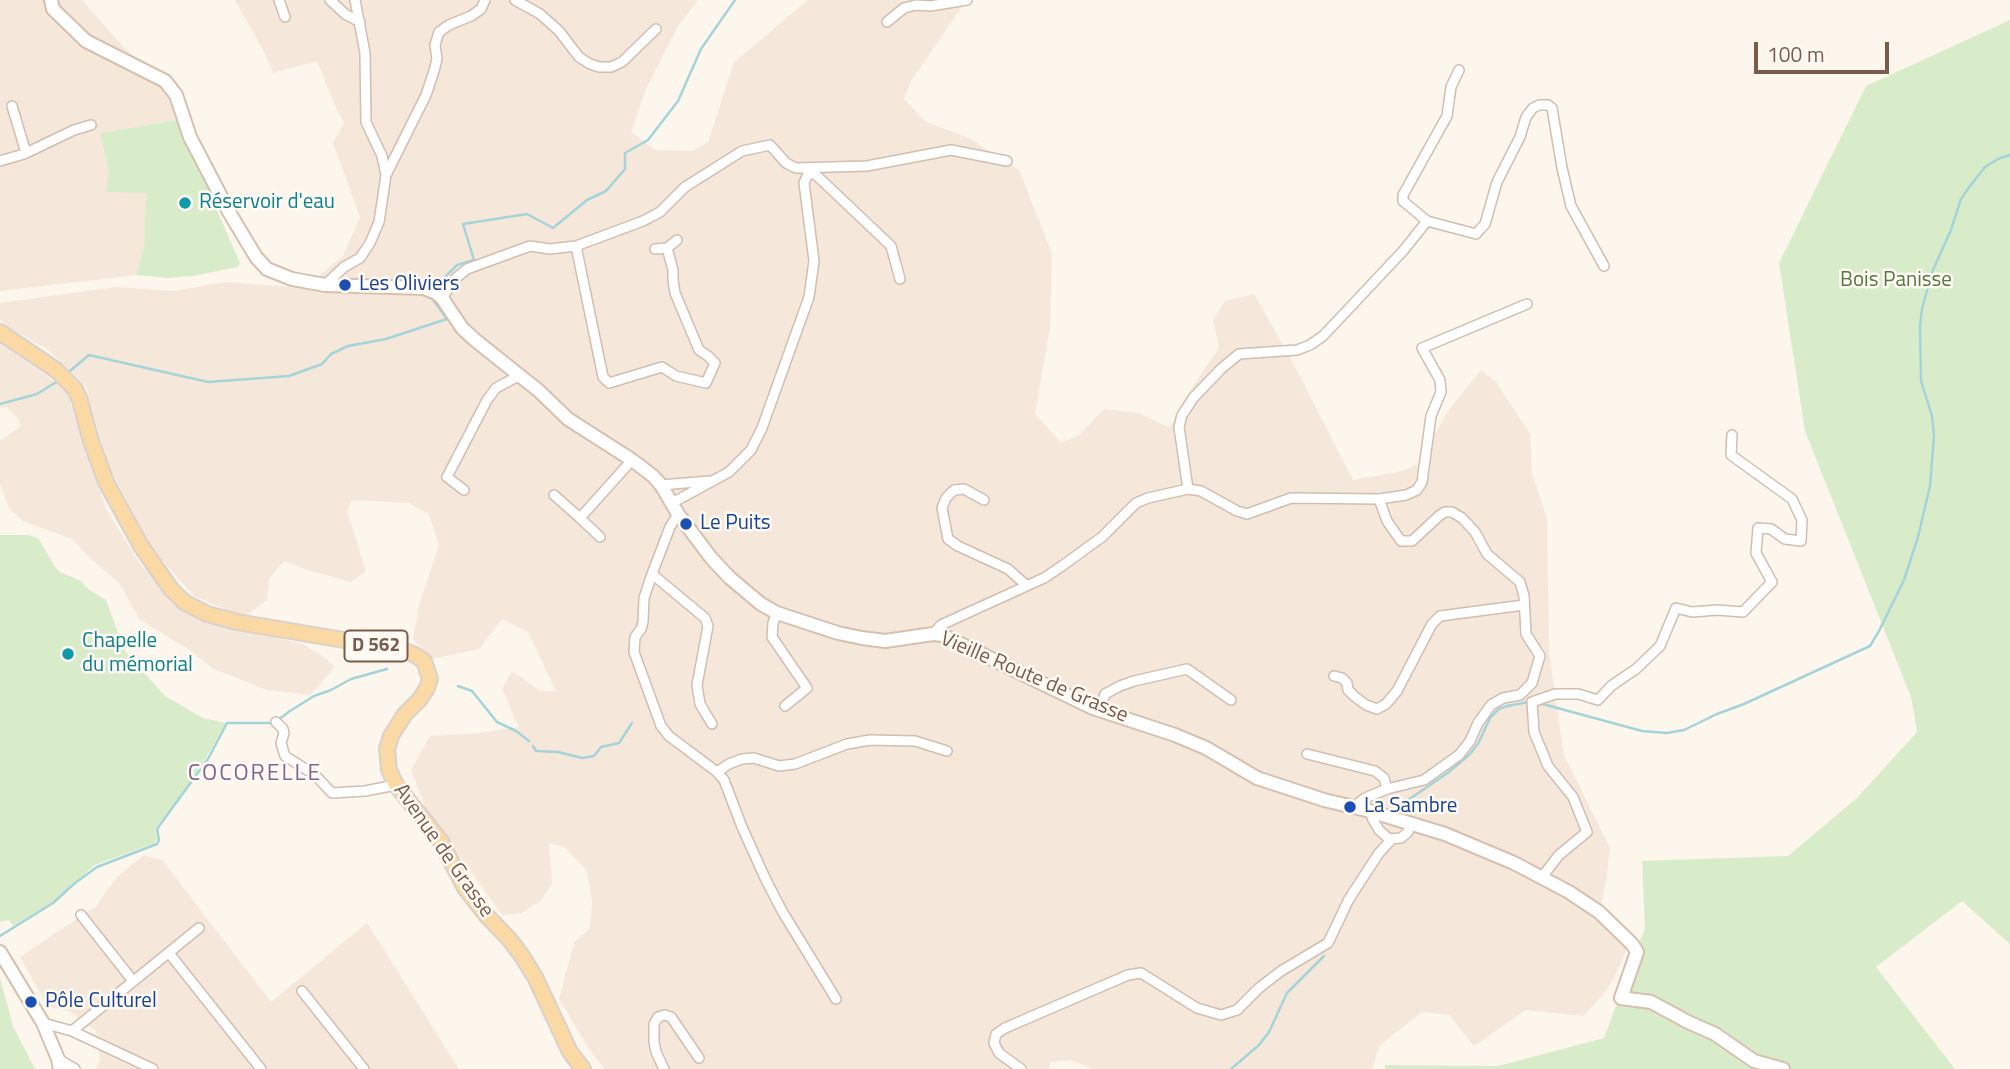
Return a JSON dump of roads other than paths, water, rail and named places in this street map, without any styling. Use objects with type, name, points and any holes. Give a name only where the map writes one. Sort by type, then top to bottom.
[{"type":"main road","name":"Avenue de Grasse","points":[[0,332],[56,370],[75,389],[106,482],[141,546],[171,589],[194,609],[237,622],[403,650],[424,662],[430,679],[420,699],[396,725],[387,749],[389,771],[396,785],[440,840],[465,888],[522,956],[535,977],[570,1052],[583,1069]]},
{"type":"street","points":[[51,0],[53,9],[86,41],[165,81],[176,95],[190,137],[229,212],[256,257],[267,269],[292,279],[325,285],[424,289],[442,298],[456,278],[467,269],[530,246],[550,249],[576,246],[643,221],[660,212],[685,187],[742,152],[770,145],[786,163],[796,168],[867,166],[951,150],[1007,161]]},
{"type":"street","points":[[279,0],[285,17]]},
{"type":"street","points":[[330,0],[345,14],[360,22]]},
{"type":"street","points":[[355,0],[365,53],[366,122],[382,156],[386,176]]},
{"type":"street","points":[[325,285],[344,267],[359,258],[370,243],[379,222],[386,176],[426,95],[434,71],[437,59],[435,45],[439,32],[471,16],[481,9],[485,0]]},
{"type":"street","points":[[515,0],[540,14],[559,31],[579,57],[599,67],[611,67],[622,62],[656,29]]},
{"type":"street","points":[[887,22],[904,8],[967,0]]},
{"type":"street","points":[[1459,71],[1451,87],[1447,116],[1403,195],[1404,201],[1427,221],[1476,234],[1485,224],[1497,182],[1520,137],[1526,117],[1533,108],[1548,105],[1552,108],[1571,206],[1604,266]]},
{"type":"street","points":[[12,106],[26,153]]},
{"type":"street","points":[[0,161],[26,153],[67,133],[91,125]]},
{"type":"street","points":[[836,999],[782,911],[742,827],[724,780],[718,772],[665,733],[656,716],[634,652],[635,637],[643,622],[644,598],[675,509],[729,472],[751,450],[762,428],[809,297],[814,261],[804,183],[808,174],[815,174],[891,246],[900,279]]},
{"type":"street","points":[[1188,489],[1179,427],[1182,415],[1194,397],[1239,354],[1297,350],[1323,336],[1403,251],[1427,221]]},
{"type":"street","points":[[655,249],[667,248],[677,240]]},
{"type":"street","points":[[576,246],[604,377],[609,383],[662,367],[676,376],[706,383],[715,363],[699,350],[675,293],[667,248]]},
{"type":"street","name":"Vieille Route de Grasse","points":[[442,298],[462,328],[578,427],[596,436],[653,476],[712,559],[761,604],[838,633],[862,638],[885,641],[942,635],[1099,711],[1142,723],[1194,743],[1257,778],[1324,800],[1370,811],[1483,849],[1542,877],[1599,912],[1632,944],[1637,952],[1621,998],[1651,1002],[1715,1034],[1754,1061],[1783,1069]]},
{"type":"street","points":[[933,634],[941,625],[1044,578],[1102,537],[1136,503],[1155,496],[1188,489],[1201,491],[1237,511],[1247,513],[1291,498],[1379,499],[1406,495],[1417,489],[1422,482],[1432,416],[1441,392],[1440,380],[1422,348],[1527,304]]},
{"type":"street","points":[[464,490],[447,477],[486,400],[496,388],[520,375]]},
{"type":"street","points":[[1542,877],[1559,855],[1587,832],[1573,797],[1548,766],[1534,732],[1532,702],[1555,694],[1578,694],[1598,700],[1660,646],[1676,608],[1692,612],[1743,612],[1772,582],[1756,553],[1758,528],[1771,529],[1785,539],[1801,541],[1802,520],[1792,499],[1731,455],[1732,435]]},
{"type":"street","points":[[580,518],[632,460]]},
{"type":"street","points":[[661,485],[714,481]]},
{"type":"street","points":[[984,500],[964,489],[954,490],[946,498],[942,508],[948,539],[1008,569],[1026,585]]},
{"type":"street","points":[[554,495],[600,537]]},
{"type":"street","points":[[1355,808],[1364,798],[1424,780],[1459,755],[1491,705],[1503,698],[1520,695],[1532,683],[1540,656],[1526,634],[1524,596],[1520,582],[1487,554],[1475,532],[1462,518],[1452,512],[1440,514],[1412,541],[1401,541],[1387,522],[1379,499]]},
{"type":"street","points":[[652,574],[705,618],[708,625],[697,685],[700,704],[712,724]]},
{"type":"street","points":[[1334,676],[1347,683],[1348,690],[1354,696],[1377,709],[1386,704],[1397,691],[1432,624],[1440,615],[1524,605]]},
{"type":"street","points":[[777,612],[772,637],[807,688],[785,706]]},
{"type":"street","points":[[1099,711],[1105,695],[1119,687],[1134,681],[1187,670],[1231,700]]},
{"type":"street","points":[[278,723],[284,733],[281,743],[285,755],[315,775],[332,793],[365,791],[396,785]]},
{"type":"street","points":[[718,772],[742,759],[754,758],[779,766],[795,764],[847,744],[870,740],[915,741],[947,751]]},
{"type":"street","points":[[1307,754],[1375,771],[1384,778],[1387,789]]},
{"type":"street","points":[[1370,811],[1382,832],[1392,839]]},
{"type":"street","points":[[1021,1069],[999,1053],[994,1044],[996,1034],[1128,975],[1141,974],[1197,1007],[1221,1015],[1237,1010],[1281,971],[1328,943],[1349,899],[1379,853],[1392,839],[1401,838],[1408,832],[1411,824]]},
{"type":"street","points":[[1379,853],[1382,832]]},
{"type":"street","points":[[80,915],[133,981]]},
{"type":"street","points":[[72,1031],[199,928]]},
{"type":"street","points":[[0,951],[43,1023],[59,1065],[75,1069]]},
{"type":"street","points":[[169,953],[261,1069]]},
{"type":"street","points":[[302,991],[365,1069]]},
{"type":"street","points":[[664,1069],[656,1052],[654,1024],[658,1017],[665,1014],[671,1017],[699,1058]]},
{"type":"street","points":[[43,1023],[72,1031],[153,1069]]},
{"type":"waterway","points":[[436,286],[457,265],[474,260],[463,224],[527,214],[553,228],[587,200],[606,191],[625,169],[625,153],[648,140],[678,101],[701,49],[735,0]]},
{"type":"waterway","points":[[1539,703],[1642,731],[1667,733],[1684,730],[1870,646],[1904,580],[1930,486],[1934,436],[1932,416],[1921,381],[1920,326],[1932,272],[1951,230],[1961,199],[1985,167],[2010,155]]},
{"type":"waterway","points":[[70,371],[89,355],[208,382],[289,376],[322,364],[331,354],[348,346],[386,339],[447,319],[434,301]]},
{"type":"waterway","points":[[0,404],[37,394],[58,381]]},
{"type":"waterway","points":[[0,936],[53,903],[97,867],[157,844],[157,829],[208,759],[227,723],[274,723],[314,696],[351,679],[387,669]]},
{"type":"waterway","points":[[458,686],[472,691],[497,722],[529,741]]},
{"type":"waterway","points":[[1399,811],[1408,800],[1469,755],[1478,744],[1490,718],[1499,709],[1529,702]]},
{"type":"waterway","points":[[533,746],[536,751],[558,752],[582,758],[594,756],[601,747],[619,743],[632,723]]},
{"type":"waterway","points":[[1231,1069],[1259,1045],[1269,1032],[1287,993],[1324,956]]},
{"type":"place","name":"Réservoir d'eau","points":[[185,203]]},
{"type":"place","name":"Les Oliviers","points":[[345,285]]},
{"type":"place","name":"Le Puits","points":[[686,524]]},
{"type":"place","name":"Chapelle du mémorial","points":[[68,654]]},
{"type":"place","name":"La Sambre","points":[[1350,807]]},
{"type":"place","name":"Pôle Culturel","points":[[31,1002]]},
{"type":"district","name":"COCORELLE","points":[[255,774]]},
{"type":"park label","name":"Bois Panisse","points":[[1896,281]]}]
